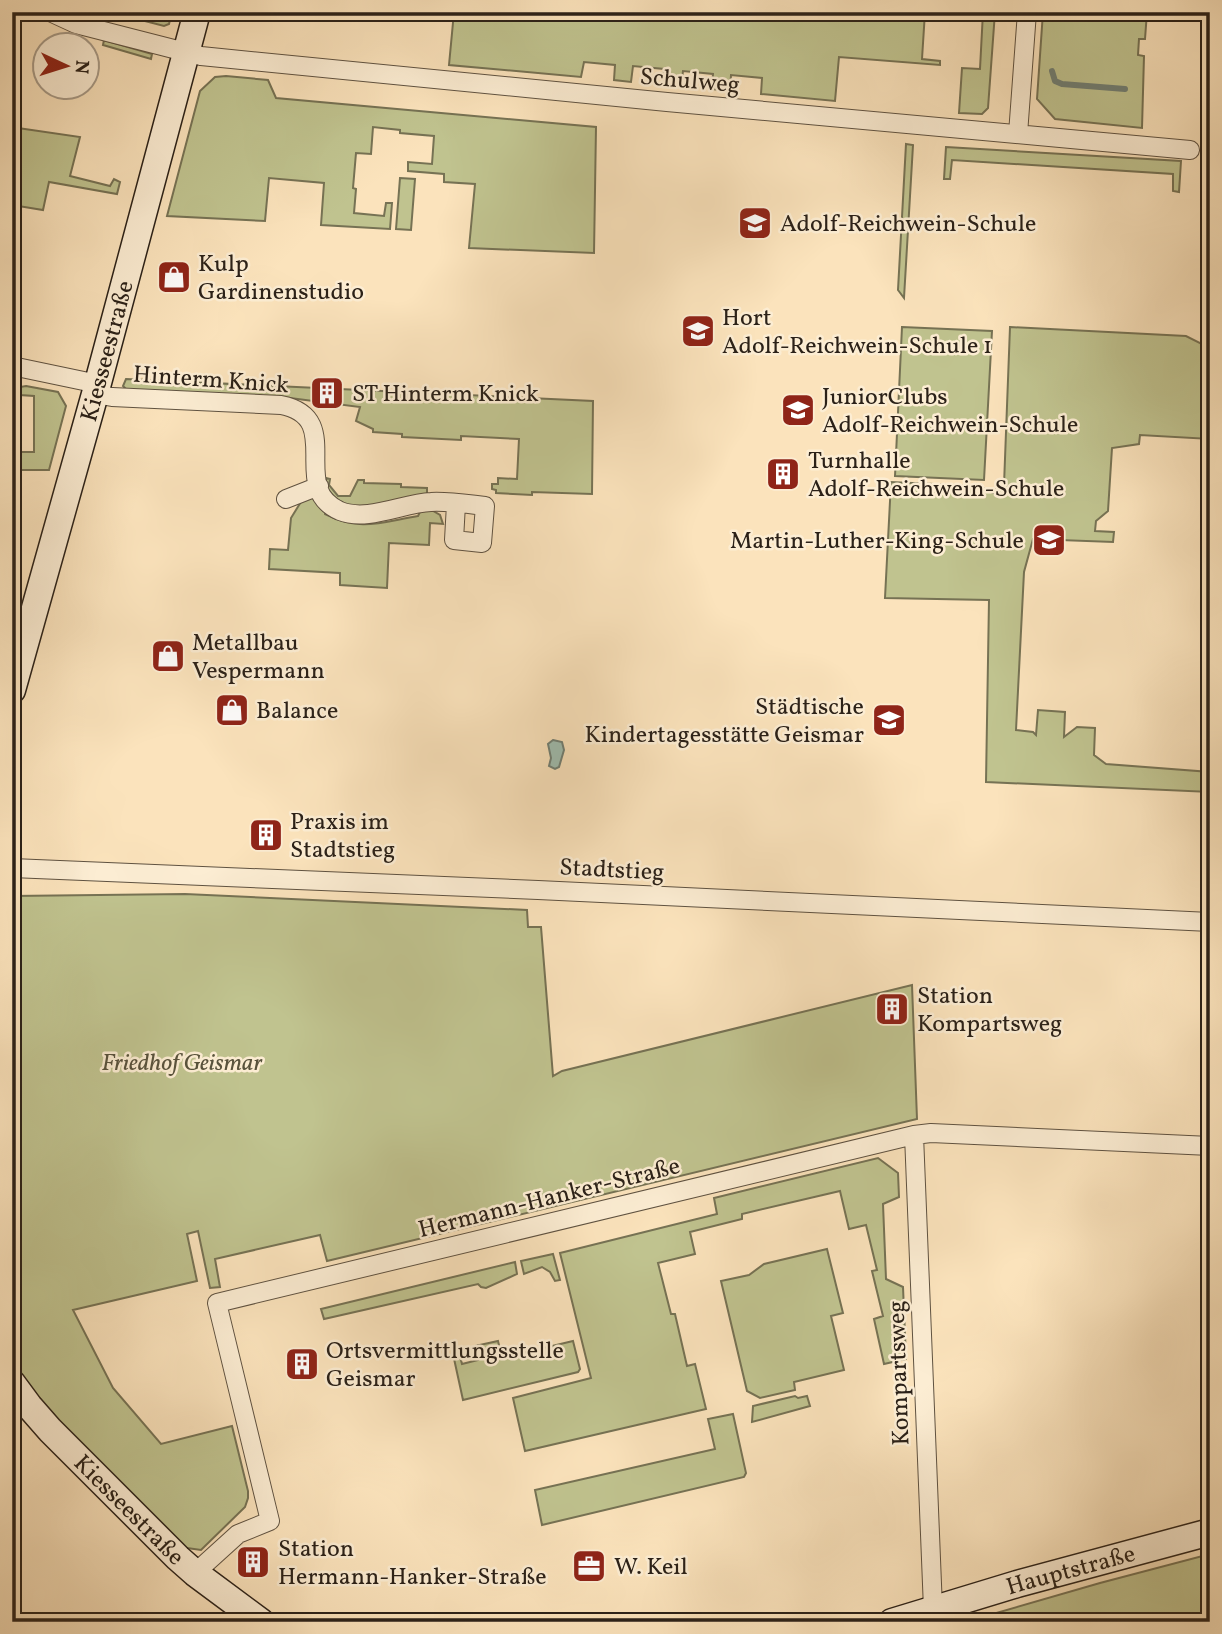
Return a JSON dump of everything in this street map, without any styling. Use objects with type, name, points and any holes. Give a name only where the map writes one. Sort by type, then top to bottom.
[{"type":"street","name":"Schulweg","points":[[50,12],[76,24],[224,59],[1190,150]]},
{"type":"street","name":"Kiesseestraße","points":[[12,690],[97,389],[197,12]]},
{"type":"street","points":[[1018,134],[1027,12]]},
{"type":"street","name":"Hinterm Knick","points":[[12,366],[97,389],[112,397],[281,405],[298,410],[305,414],[313,426],[315,475],[319,486]]},
{"type":"street","points":[[286,499],[319,486],[327,501],[339,510],[351,513],[362,514],[430,502],[456,504]]},
{"type":"street","name":"Stadtstieg","points":[[12,868],[1210,922]]},
{"type":"street","name":"Hermann-Hanker-Straße","points":[[195,1573],[238,1534],[270,1521],[217,1303],[914,1135],[931,1133],[1210,1146]]},
{"type":"street","name":"Kompartsweg","points":[[914,1135],[933,1609]]},
{"type":"street","name":"Kiesseestraße","points":[[12,1383],[50,1430],[195,1573],[261,1622]]},
{"type":"street","name":"Hauptstraße","points":[[892,1622],[1113,1556],[1210,1532]]},
{"type":"green space","points":[[110,12],[172,12],[169,24],[164,26]]},
{"type":"green space","points":[[454,12],[925,12],[922,59],[940,61],[940,65],[839,57],[835,101],[761,94],[762,78],[731,75],[730,91],[712,89],[713,74],[683,71],[681,86],[663,85],[664,69],[633,66],[631,82],[614,80],[615,65],[584,62],[581,77],[449,65]]},
{"type":"green space","points":[[983,12],[995,12],[988,108],[982,114],[959,113],[962,68],[980,69]]},
{"type":"green space","points":[[1043,12],[1147,12],[1145,39],[1139,39],[1138,55],[1144,56],[1142,128],[1055,119],[1037,99]]},
{"type":"green space","points":[[104,40],[152,54],[151,59],[103,45]]},
{"type":"green space","points":[[215,77],[268,80],[276,98],[596,127],[594,253],[469,248],[475,184],[444,182],[444,174],[408,171],[408,162],[432,164],[434,136],[373,127],[371,154],[356,153],[354,213],[384,216],[386,203],[392,203],[390,229],[321,225],[324,183],[269,178],[265,221],[167,216],[200,91]]},
{"type":"green space","points":[[18,128],[80,137],[70,176],[110,186],[114,179],[120,182],[117,194],[49,182],[43,210],[12,205],[12,169],[20,169],[12,167],[12,146]]},
{"type":"green space","points":[[906,144],[913,145],[904,298],[898,290]]},
{"type":"green space","points":[[946,147],[1181,161],[1179,192],[1173,191],[1173,174],[952,160],[950,179],[944,179]]},
{"type":"green space","points":[[400,178],[415,179],[411,230],[396,229]]},
{"type":"green space","points":[[902,327],[992,331],[984,480],[895,476]]},
{"type":"green space","points":[[1010,327],[1186,336],[1210,348],[1210,439],[1140,435],[1139,444],[1112,448],[1108,511],[1096,521],[1095,531],[1114,532],[1113,542],[1033,539],[1024,572],[1016,730],[1033,732],[1036,735],[1038,710],[1065,712],[1064,737],[1077,727],[1095,728],[1094,755],[1106,764],[1210,772],[1210,792],[986,782],[989,600],[885,598],[891,482],[979,486],[993,493],[998,486],[1004,485]]},
{"type":"green space","points":[[126,379],[593,401],[592,494],[496,493],[492,484],[498,484],[498,478],[517,479],[519,439],[402,437],[402,434],[373,432],[373,429],[356,421],[360,407],[290,398],[127,390],[123,386]]},
{"type":"green space","points":[[20,387],[58,392],[66,406],[49,470],[19,470],[19,452],[34,452],[34,396],[20,395]]},
{"type":"green space","points":[[326,478],[330,479],[329,485],[338,496],[350,496],[358,480],[364,480],[364,483],[427,488],[427,494],[359,508],[343,503],[335,497],[325,485]]},
{"type":"green space","points":[[304,497],[316,498],[326,508],[325,514],[350,523],[393,521],[418,516],[421,510],[428,508],[440,515],[443,524],[430,523],[429,545],[389,543],[387,588],[340,585],[340,573],[269,569],[270,549],[288,550],[291,518]]},
{"type":"green space","name":"Friedhof Geismar","points":[[185,894],[527,910],[528,927],[541,927],[553,1076],[562,1071],[912,985],[917,1119],[327,1261],[320,1235],[215,1259],[220,1287],[210,1288],[198,1231],[187,1234],[197,1281],[73,1310],[113,1388],[161,1444],[232,1426],[248,1491],[245,1507],[201,1550],[180,1547],[24,1384],[12,1364],[12,896]]},
{"type":"green space","points":[[878,1158],[898,1173],[899,1197],[883,1204],[886,1279],[903,1287],[906,1359],[884,1364],[874,1319],[883,1316],[872,1271],[877,1270],[866,1225],[849,1229],[840,1191],[742,1214],[742,1219],[690,1232],[695,1254],[658,1263],[671,1314],[675,1314],[687,1366],[695,1364],[706,1409],[525,1451],[513,1398],[591,1378],[560,1253],[717,1214],[714,1198]]},
{"type":"green space","points":[[827,1249],[843,1313],[831,1316],[844,1370],[794,1382],[795,1390],[760,1398],[747,1391],[721,1281],[749,1275],[764,1264]]},
{"type":"green space","points":[[553,1254],[560,1280],[555,1281],[550,1272],[542,1267],[524,1274],[521,1261]]},
{"type":"green space","points":[[515,1262],[517,1274],[486,1288],[478,1284],[324,1319],[321,1309]]},
{"type":"green space","points":[[498,1341],[502,1358],[573,1341],[580,1369],[578,1372],[463,1400],[453,1354],[459,1353],[462,1364],[478,1360],[475,1346]]},
{"type":"green space","points":[[795,1396],[807,1396],[810,1406],[752,1422],[753,1406]]},
{"type":"green space","points":[[733,1414],[746,1473],[744,1477],[542,1525],[535,1490],[715,1449],[708,1419]]},
{"type":"green space","points":[[1210,1554],[1210,1622],[965,1622],[1100,1583]]},
{"type":"shaded area","points":[[553,740],[562,742],[564,750],[559,767],[555,769],[549,766],[551,758],[548,744]]},
{"type":"waterway","points":[[1052,71],[1055,81],[1062,84],[1125,89]]},
{"type":"place","name":"Adolf-Reichwein-Schule","points":[[755,223]]},
{"type":"place","name":"Kulp Gardinenstudio","points":[[174,277]]},
{"type":"place","name":"Hort Adolf-Reichwein-Schule 1","points":[[698,331]]},
{"type":"place","name":"ST Hinterm Knick","points":[[327,393]]},
{"type":"place","name":"JuniorClubs Adolf-Reichwein-Schule","points":[[798,410]]},
{"type":"place","name":"Turnhalle Adolf-Reichwein-Schule","points":[[783,474]]},
{"type":"place","name":"Martin-Luther-King-Schule","points":[[1049,540]]},
{"type":"place","name":"Metallbau Vespermann","points":[[168,656]]},
{"type":"place","name":"Balance","points":[[232,710]]},
{"type":"place","name":"Städtische Kindertagesstätte Geismar","points":[[889,720]]},
{"type":"place","name":"Praxis im Stadtstieg","points":[[266,835]]},
{"type":"place","name":"Station Kompartsweg","points":[[892,1009]]},
{"type":"place","name":"Ortsvermittlungsstelle Geismar","points":[[302,1364]]},
{"type":"place","name":"Station Hermann-Hanker-Straße","points":[[253,1562]]},
{"type":"place","name":"W. Keil","points":[[589,1566]]}]
